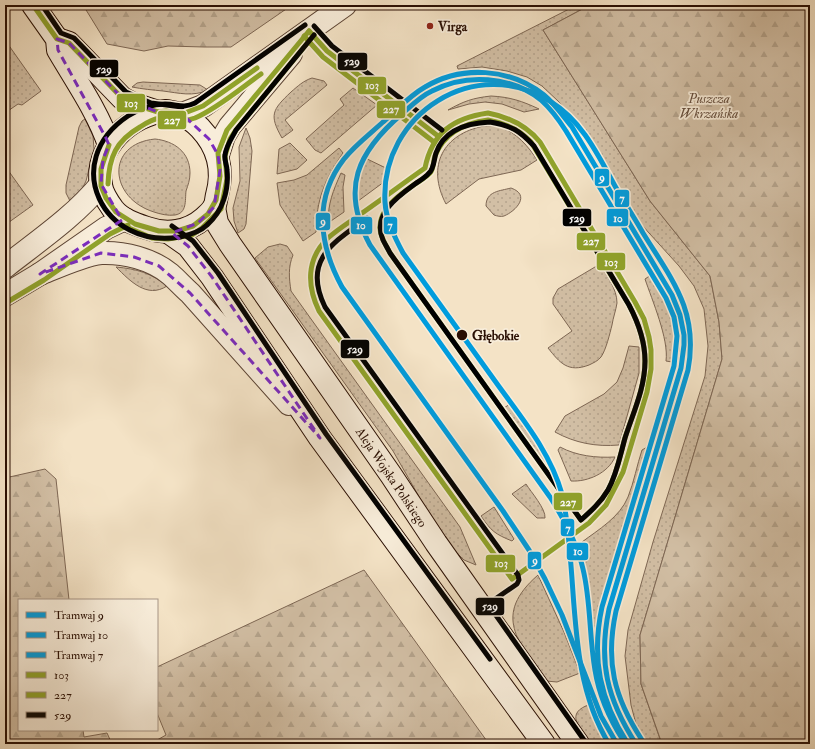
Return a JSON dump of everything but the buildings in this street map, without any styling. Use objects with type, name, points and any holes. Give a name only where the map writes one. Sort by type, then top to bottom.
[{"type":"main road","points":[[33,5],[57,39],[58,50],[92,108],[109,146]]},
{"type":"main road","points":[[182,114],[203,106],[346,5]]},
{"type":"main road","points":[[218,155],[224,136],[230,126],[309,31]]},
{"type":"main road","points":[[57,39],[69,43],[122,98],[133,104],[158,112]]},
{"type":"main road","points":[[166,111],[182,114],[202,130],[214,146],[218,155],[220,178],[214,207],[198,223],[190,228],[168,232],[154,231],[125,219],[111,206],[101,184],[103,159],[109,146],[124,129],[144,117],[166,111]]},
{"type":"main road","points":[[5,266],[61,224],[83,205],[101,184]]},
{"type":"main road","name":"Aleja Wojska Polskiego","points":[[214,207],[217,223],[230,244],[436,543],[578,744]]},
{"type":"main road","points":[[5,295],[40,274],[106,228],[125,219]]},
{"type":"main road","points":[[168,232],[188,246],[208,270],[320,438],[544,744]]},
{"type":"main road","points":[[40,274],[84,257],[101,253],[134,257],[159,266],[176,279],[190,293],[320,438]]},
{"type":"highlighted area","points":[[57,39],[69,43],[122,98],[158,112],[182,114],[209,139],[218,155],[220,170],[214,207],[198,223],[172,233],[188,246],[212,277],[320,438],[190,293],[159,266],[134,257],[101,253],[40,274],[122,220],[101,184],[103,159],[109,145],[58,50]]},
{"type":"green space","points":[[83,5],[292,5],[231,47],[168,46],[144,51],[107,44]]},
{"type":"green space","points":[[577,5],[590,5],[543,30],[650,201],[710,276],[719,322],[722,359],[640,635],[641,684],[660,739],[654,744],[644,744],[636,724],[631,705],[625,656],[628,630],[653,542],[705,376],[708,346],[704,309],[694,286],[679,266],[630,212],[576,121],[558,101],[542,86],[527,77],[507,71],[482,67],[458,69],[457,66]]},
{"type":"green space","name":"Puszcza Wkrzańska","points":[[590,5],[810,5],[810,744],[662,744],[641,684],[640,635],[722,359],[719,322],[710,276],[650,201],[543,30]]},
{"type":"green space","points":[[5,40],[41,91],[22,105],[18,104],[5,113]]},
{"type":"green space","points":[[312,78],[324,81],[327,85],[285,120],[293,130],[282,138],[275,124],[274,113],[276,108],[303,82]]},
{"type":"green space","points":[[137,83],[200,85],[208,90],[186,94],[132,87]]},
{"type":"green space","points":[[353,88],[377,105],[321,153],[315,150],[306,139],[344,105],[340,99]]},
{"type":"green space","points":[[491,96],[516,100],[539,109],[524,112],[502,104],[485,102],[469,104],[448,110],[469,100]]},
{"type":"green space","points":[[85,119],[93,136],[94,149],[86,181],[81,191],[70,201],[66,193],[66,185],[79,127]]},
{"type":"green space","points":[[484,126],[498,126],[511,132],[526,145],[537,160],[521,170],[479,179],[446,204],[440,190],[438,177],[438,165],[442,154],[449,144],[458,136],[470,130]]},
{"type":"green space","points":[[246,128],[250,138],[252,151],[246,224],[244,229],[238,233],[234,221],[233,208],[240,181],[239,147]]},
{"type":"green space","points":[[155,139],[174,145],[180,149],[187,159],[190,178],[186,191],[185,206],[179,214],[167,215],[154,212],[139,205],[128,195],[121,184],[119,172],[121,161],[127,151],[139,143]]},
{"type":"green space","points":[[290,143],[307,160],[297,169],[277,174],[279,149]]},
{"type":"green space","points":[[339,148],[343,153],[331,172],[323,190],[316,220],[316,232],[303,241],[280,205],[277,183],[294,180],[307,175]]},
{"type":"green space","points":[[363,157],[390,170],[388,179],[354,204],[355,180]]},
{"type":"green space","points":[[5,166],[33,205],[5,225]]},
{"type":"green space","points":[[341,173],[345,175],[343,187],[344,212],[328,223],[332,197]]},
{"type":"green space","points":[[511,188],[517,191],[520,195],[520,203],[509,214],[504,216],[494,215],[486,206],[488,197],[494,192]]},
{"type":"green space","points":[[280,244],[287,246],[293,255],[289,273],[291,291],[460,527],[476,565],[464,560],[441,533],[393,451],[255,258],[268,247]]},
{"type":"green space","points":[[600,264],[611,283],[617,298],[617,306],[608,341],[603,354],[597,361],[582,367],[570,367],[561,362],[548,348],[572,331],[553,304],[553,298],[558,289]]},
{"type":"green space","points":[[116,267],[143,272],[167,286],[153,290],[139,287]]},
{"type":"green space","points":[[654,273],[672,306],[679,326],[680,350],[678,363],[666,361],[663,331],[645,279]]},
{"type":"green space","points":[[629,346],[639,347],[639,373],[619,445],[594,445],[570,439],[555,432],[565,416],[604,394],[617,382],[623,368]]},
{"type":"green space","points":[[513,402],[546,449],[558,479],[547,473],[541,466],[501,410]]},
{"type":"green space","points":[[656,442],[616,567],[599,635],[589,636],[582,542],[620,511],[628,497],[642,450]]},
{"type":"green space","points":[[560,447],[587,456],[615,457],[608,468],[597,475],[584,480],[571,481],[558,450]]},
{"type":"green space","points":[[45,469],[56,479],[69,599],[18,599],[18,731],[83,731],[84,737],[107,733],[112,744],[5,744],[5,478]]},
{"type":"green space","points":[[526,484],[541,505],[545,518],[537,518],[512,494]]},
{"type":"green space","points":[[494,507],[514,539],[512,541],[494,532],[481,516]]},
{"type":"green space","points":[[364,570],[489,744],[150,744],[166,735],[158,715],[158,667]]},
{"type":"green space","points":[[538,575],[564,632],[580,673],[557,682],[546,681],[526,654],[514,628],[513,616],[516,603],[524,589]]},
{"type":"green space","points":[[591,704],[599,726],[610,744],[592,744],[576,721],[578,712]]},
{"type":"tram line","name":"9","points":[[617,744],[601,716],[562,615],[529,550],[503,511],[342,287],[334,271],[324,239],[323,222],[327,190],[334,174],[344,159],[358,144],[403,103],[425,87],[454,75],[486,73],[516,79],[531,86],[552,102],[572,127],[672,295],[680,315],[684,335],[681,368],[609,609],[604,646],[605,663],[612,695],[618,711],[636,744]]},
{"type":"tram line","name":"10","points":[[623,740],[609,715],[599,688],[593,657],[586,581],[570,532],[550,497],[370,245],[361,225],[356,206],[355,189],[358,173],[364,157],[374,142],[420,98],[445,85],[459,81],[488,80],[516,86],[529,92],[548,107],[566,131],[666,298],[674,317],[677,336],[674,366],[602,607],[597,644],[600,678],[605,695],[618,728],[628,744]]},
{"type":"tram line","name":"7","points":[[609,744],[589,699],[583,676],[576,627],[566,516],[557,478],[533,434],[403,253],[394,235],[387,215],[385,202],[388,170],[398,142],[416,119],[438,101],[464,89],[493,85],[522,89],[551,102],[572,119],[595,151],[673,281],[686,313],[690,330],[688,370],[616,611],[611,647],[614,678],[619,694],[632,724],[642,740]]},
{"type":"transit line","name":"103","points":[[33,5],[57,39],[69,43],[122,98],[133,104],[158,112],[166,111],[182,114],[203,106],[257,68]]},
{"type":"transit line","name":"529","points":[[42,5],[61,33],[74,38],[126,92],[151,103],[182,107]]},
{"type":"transit line","name":"529","points":[[305,25],[195,103],[187,106],[165,104],[146,107],[128,116],[107,135],[96,156],[94,178],[99,199],[112,217],[130,230],[153,237],[180,237],[198,231],[207,225],[213,219],[224,200],[227,185],[225,155],[228,145],[236,130],[314,35]]},
{"type":"transit line","name":"529","points":[[314,26],[332,46],[442,130]]},
{"type":"transit line","name":"103","points":[[309,31],[327,51],[438,136]]},
{"type":"transit line","name":"103","points":[[109,145],[101,169],[101,186],[106,198],[116,212],[135,224],[159,231],[177,231],[193,226],[208,214],[216,200],[220,176],[218,153],[227,130],[309,31]]},
{"type":"transit line","name":"227","points":[[122,225],[152,238],[168,239],[192,235],[202,228],[221,209],[227,179],[225,156],[230,139],[314,35]]},
{"type":"transit line","name":"227","points":[[304,36],[323,57],[434,142]]},
{"type":"transit line","name":"227","points":[[108,184],[110,166],[115,151],[125,138],[132,132],[152,120],[163,118],[181,121],[195,118],[204,114],[261,74]]},
{"type":"transit line","name":"103","points":[[488,113],[510,119],[523,126],[540,142],[635,302],[644,319],[651,350],[651,369],[647,392],[623,472],[606,505],[589,523],[512,579],[319,311],[312,292],[311,282],[312,264],[321,246],[328,238],[341,227],[425,168],[433,145],[446,129],[464,119],[488,113]]},
{"type":"transit line","name":"227","points":[[488,120],[511,127],[531,142],[629,305],[638,325],[642,339],[645,354],[643,381],[616,471],[605,494],[596,506],[581,520],[390,253],[381,235],[381,221],[387,208],[409,188],[430,173],[435,156],[444,141],[456,130],[479,121],[488,120]]},
{"type":"transit line","name":"529","points":[[490,122],[510,127],[519,132],[534,146],[629,305],[638,325],[642,339],[645,354],[643,381],[616,471],[605,494],[596,506],[581,520],[390,253],[380,231],[381,223],[388,208],[394,201],[431,171],[440,145],[451,133],[465,126],[490,122]]},
{"type":"transit line","name":"529","points":[[367,218],[333,245],[325,254],[319,265],[317,277],[319,291],[325,307],[518,575],[519,580],[517,584],[488,604],[584,740]]},
{"type":"transit line","name":"227","points":[[9,301],[44,280],[110,234],[128,225]]},
{"type":"transit line","name":"529","points":[[172,226],[193,241],[218,273],[326,434],[490,659]]},
{"type":"place","name":"Virga","points":[[430,26]]},
{"type":"place","name":"Głębokie","points":[[462,335]]}]
